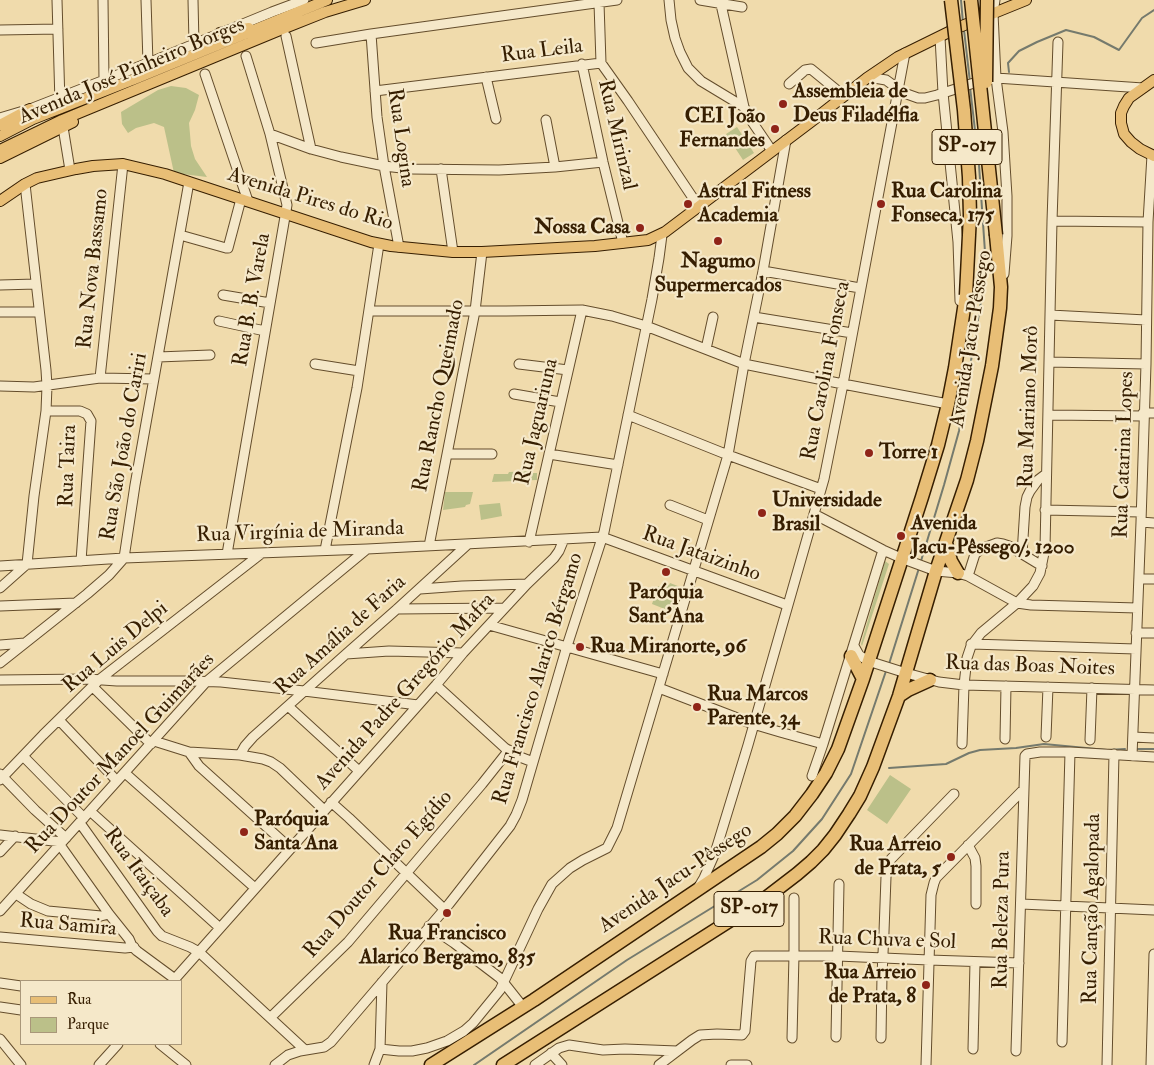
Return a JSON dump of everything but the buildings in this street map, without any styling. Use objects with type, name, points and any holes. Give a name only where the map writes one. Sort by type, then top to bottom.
[{"type":"highway","name":"Avenida Jacu-Pêssego","points":[[431,1065],[523,1007],[761,847],[795,816],[812,794],[838,749],[871,662],[938,445],[948,404],[961,332],[966,295],[970,215],[965,119],[951,0]]},
{"type":"highway","name":"SP-017","points":[[971,0],[1001,287]]},
{"type":"highway","points":[[982,104],[986,82],[987,0]]},
{"type":"highway","name":"Avenida Jacu-Pêssego","points":[[503,1065],[767,897],[798,874],[836,835],[860,796],[881,747],[899,696],[902,672],[934,570],[946,543],[967,480],[983,414],[993,359],[1001,287]]},
{"type":"highway","points":[[946,543],[951,561],[963,574]]},
{"type":"highway","points":[[852,651],[863,679]]},
{"type":"highway","points":[[899,696],[930,680]]},
{"type":"main road","name":"Avenida José Pinheiro Borges","points":[[0,150],[63,124],[134,91],[290,11],[327,0]]},
{"type":"main road","name":"Avenida José Pinheiro Borges","points":[[0,136],[60,103],[262,26],[290,11],[325,12],[365,0]]},
{"type":"main road","name":"Avenida Pires do Rio","points":[[0,201],[37,178],[93,166],[123,164],[165,174],[379,244],[399,247],[453,252],[482,252],[586,247],[648,240],[662,235],[879,69],[905,53],[957,28],[1026,0]]},
{"type":"main road","points":[[220,33],[262,26]]},
{"type":"main road","points":[[1153,155],[1140,149],[1124,134],[1121,113],[1129,98],[1154,80]]},
{"type":"main road","points":[[0,125],[30,109]]},
{"type":"main road","points":[[0,158],[63,124]]},
{"type":"street","points":[[57,0],[60,103],[70,170]]},
{"type":"street","points":[[103,0],[104,80]]},
{"type":"street","points":[[146,0],[148,64]]},
{"type":"street","points":[[193,0],[194,44]]},
{"type":"street","points":[[0,118],[60,103],[104,80],[148,64],[220,33],[290,11],[304,0]]},
{"type":"street","points":[[316,43],[617,0]]},
{"type":"street","points":[[669,0],[675,38],[688,68],[701,81],[744,107]]},
{"type":"street","points":[[700,0],[742,7]]},
{"type":"street","points":[[976,20],[980,0]]},
{"type":"street","name":"Avenida Jacu-Pêssego","points":[[995,0],[993,12],[996,78],[1004,141],[1008,196],[1007,236],[1004,275],[1001,287]]},
{"type":"street","points":[[599,2],[601,63]]},
{"type":"street","points":[[720,2],[744,107],[752,123],[772,151]]},
{"type":"street","points":[[0,30],[58,29]]},
{"type":"street","name":"Rua Logina","points":[[371,34],[374,91],[384,166],[399,247]]},
{"type":"street","points":[[286,36],[312,149]]},
{"type":"street","points":[[940,37],[943,93],[958,242],[961,332]]},
{"type":"street","name":"Rua Mariano Morô","points":[[971,644],[1033,586],[1042,566],[1045,548],[1058,42]]},
{"type":"street","name":"Rua Carolina Fonseca","points":[[696,890],[704,878],[715,853],[822,489],[905,53]]},
{"type":"street","name":"Rua B. B. Varela","points":[[227,554],[286,214],[286,200],[270,134],[246,56]]},
{"type":"street","name":"Rua Leila","points":[[374,91],[601,63],[698,207]]},
{"type":"street","name":"Rua Mirinzal","points":[[582,64],[623,243]]},
{"type":"street","points":[[789,84],[806,70],[811,69],[844,96]]},
{"type":"street","points":[[180,235],[228,248],[244,200],[205,74]]},
{"type":"street","points":[[486,77],[496,119]]},
{"type":"street","points":[[867,78],[886,80],[898,89],[918,98],[925,98],[996,78],[1142,88]]},
{"type":"street","points":[[546,120],[555,167]]},
{"type":"street","points":[[270,134],[341,157],[410,169],[499,170],[603,162]]},
{"type":"street","points":[[380,1049],[412,1051],[427,1048],[447,1041],[464,1031],[496,995],[504,982],[538,909],[552,884],[570,868],[607,848],[617,828],[728,455],[786,140]]},
{"type":"street","name":"Rua Catarina Lopes","points":[[1132,756],[1143,415],[1149,324],[1148,222],[1152,205],[1153,155]]},
{"type":"street","name":"Rua Nova Bassamo","points":[[100,378],[123,164]]},
{"type":"street","points":[[441,169],[453,252]]},
{"type":"street","name":"Rua São João do Cariri","points":[[0,663],[76,603],[109,575],[124,558],[189,182]]},
{"type":"street","points":[[0,588],[26,564],[46,411],[47,386],[25,184]]},
{"type":"street","points":[[1052,221],[1148,222]]},
{"type":"street","name":"Rua Francisco Alarico Bérgamo","points":[[275,1065],[288,1055],[324,1047],[331,1042],[444,909],[510,826],[522,800],[567,646],[602,537],[646,326],[662,235]]},
{"type":"street","points":[[325,550],[347,442],[379,244]]},
{"type":"street","name":"Rua Rancho Queimado","points":[[429,546],[475,311],[482,252]]},
{"type":"street","points":[[763,271],[860,288]]},
{"type":"street","points":[[0,285],[36,284]]},
{"type":"street","points":[[223,295],[270,303]]},
{"type":"street","points":[[369,311],[582,310],[646,326],[744,364],[948,404]]},
{"type":"street","name":"Rua Jaguariuna","points":[[529,542],[582,310]]},
{"type":"street","points":[[0,312],[39,312]]},
{"type":"street","points":[[1050,315],[1149,324]]},
{"type":"street","points":[[706,349],[713,317]]},
{"type":"street","points":[[754,317],[852,333]]},
{"type":"street","points":[[219,322],[265,331]]},
{"type":"street","points":[[158,357],[210,355]]},
{"type":"street","points":[[1049,362],[1146,364]]},
{"type":"street","points":[[315,364],[359,371]]},
{"type":"street","points":[[519,364],[568,370]]},
{"type":"street","points":[[0,386],[47,386],[100,378],[154,379]]},
{"type":"street","points":[[514,394],[560,402]]},
{"type":"street","name":"Rua Taira","points":[[46,411],[80,412],[87,414],[91,420],[81,561]]},
{"type":"street","points":[[1048,414],[1143,415],[1154,413]]},
{"type":"street","points":[[628,415],[728,455],[822,489]]},
{"type":"street","points":[[448,454],[492,454]]},
{"type":"street","points":[[549,454],[618,465]]},
{"type":"street","points":[[1022,554],[1027,497],[1038,480],[1046,474]]},
{"type":"street","points":[[670,506],[708,520]]},
{"type":"street","points":[[1045,510],[1141,512]]},
{"type":"street","points":[[814,514],[883,550],[934,570],[963,574],[1017,603],[1137,608]]},
{"type":"street","points":[[1141,522],[1154,523]]},
{"type":"street","name":"Rua Virgínia de Miranda","points":[[0,566],[124,558],[467,545],[602,537]]},
{"type":"street","name":"Rua Jataizinho","points":[[602,537],[787,605]]},
{"type":"street","name":"Avenida Padre Gregório Mafra","points":[[174,980],[436,685],[463,652],[554,558],[564,539]]},
{"type":"street","points":[[963,574],[975,554],[988,546],[997,544],[1003,544],[1042,566]]},
{"type":"street","name":"Rua Amália de Faria","points":[[240,755],[248,741],[467,545]]},
{"type":"street","name":"Rua Doutor Manoel Guimarães","points":[[0,911],[206,682],[367,549]]},
{"type":"street","points":[[812,776],[883,550]]},
{"type":"street","name":"Rua Luis Delpi","points":[[1,777],[100,680],[262,553]]},
{"type":"street","points":[[1138,579],[1154,579]]},
{"type":"street","points":[[419,589],[527,584]]},
{"type":"street","points":[[0,606],[76,603]]},
{"type":"street","points":[[397,609],[504,608]]},
{"type":"street","points":[[489,625],[663,674]]},
{"type":"street","points":[[1136,633],[1154,633]]},
{"type":"street","points":[[0,645],[25,644]]},
{"type":"street","points":[[962,744],[964,684],[967,658],[971,644],[1136,648]]},
{"type":"street","points":[[346,654],[389,651],[463,652]]},
{"type":"street","points":[[852,651],[871,662],[902,672]]},
{"type":"street","name":"Rua das Boas Noites","points":[[902,672],[930,680],[964,684],[1154,690]]},
{"type":"street","points":[[0,680],[206,682],[304,690],[418,705]]},
{"type":"street","points":[[436,685],[508,750],[533,762]]},
{"type":"street","points":[[1004,739],[1006,686]]},
{"type":"street","points":[[93,687],[152,743],[189,752],[240,755],[263,759],[273,763],[304,790],[349,818],[444,909]]},
{"type":"street","points":[[1046,737],[1048,687]]},
{"type":"street","points":[[659,688],[754,724],[823,744]]},
{"type":"street","points":[[1090,740],[1092,688]]},
{"type":"street","points":[[288,706],[359,771]]},
{"type":"street","points":[[59,720],[117,781]]},
{"type":"street","points":[[1133,737],[1154,738]]},
{"type":"street","name":"Rua Doutor Claro Egídio","points":[[271,1018],[348,942],[482,784],[508,750]]},
{"type":"street","points":[[189,752],[199,766],[290,848]]},
{"type":"street","name":"Rua Beleza Pura","points":[[1016,1051],[1020,963],[1024,758],[1027,754],[1040,752],[1070,752]]},
{"type":"street","points":[[1062,1042],[1070,752],[1154,757]]},
{"type":"street","name":"Rua Canção Agalopada","points":[[1107,1065],[1114,754]]},
{"type":"street","points":[[23,756],[85,817],[220,928]]},
{"type":"street","points":[[125,773],[255,888]]},
{"type":"street","points":[[1,777],[63,842],[109,914],[137,951],[174,980]]},
{"type":"street","points":[[926,1065],[931,895],[936,878],[1023,790]]},
{"type":"street","points":[[881,1038],[888,864],[890,859],[954,794]]},
{"type":"street","name":"Rua Itaiçaba","points":[[85,817],[157,932],[199,952],[305,1050]]},
{"type":"street","points":[[0,835],[63,842]]},
{"type":"street","points":[[0,852],[15,836]]},
{"type":"street","points":[[968,845],[975,858],[976,904]]},
{"type":"street","points":[[836,1037],[839,884]]},
{"type":"street","points":[[16,894],[31,904],[48,911],[101,916],[109,914]]},
{"type":"street","points":[[792,1038],[794,898]]},
{"type":"street","points":[[1021,904],[1154,910]]},
{"type":"street","points":[[429,926],[500,978],[523,1007]]},
{"type":"street","name":"Rua Samira","points":[[0,937],[125,948],[134,947]]},
{"type":"street","points":[[1151,1065],[1154,954]]},
{"type":"street","name":"Rua Chuva e Sol","points":[[677,1051],[700,1036],[717,1034],[741,1036],[744,1034],[750,961],[753,957],[759,955],[1020,963]]},
{"type":"street","points":[[973,1049],[975,962]]},
{"type":"street","points":[[374,1065],[380,1049],[382,982]]},
{"type":"street","points":[[0,983],[20,986]]},
{"type":"street","points":[[0,1007],[20,1010]]},
{"type":"street","points":[[0,1041],[21,1065]]},
{"type":"street","points":[[99,1065],[117,1045]]},
{"type":"street","points":[[161,1045],[186,1065]]},
{"type":"street","points":[[535,1065],[551,1053],[569,1045],[604,1050],[677,1051]]},
{"type":"street","points":[[659,1065],[677,1051]]},
{"type":"street","points":[[551,1053],[562,1065]]},
{"type":"street","points":[[731,1065],[747,1065]]},
{"type":"green space","points":[[171,86],[186,88],[199,95],[189,123],[191,146],[195,159],[207,177],[174,173],[164,127],[154,123],[136,128],[128,133],[122,124],[121,112],[158,90]]},
{"type":"green space","points":[[737,127],[754,153],[743,160],[726,134]]},
{"type":"green space","points":[[531,471],[531,473],[537,473],[537,480],[492,482],[494,474]]},
{"type":"green space","points":[[445,492],[473,492],[470,504],[465,507],[443,510]]},
{"type":"green space","points":[[500,503],[502,516],[481,520],[479,505]]},
{"type":"green space","points":[[885,561],[889,564],[862,646],[861,644]]},
{"type":"green space","points":[[664,583],[669,585],[670,583],[683,588],[675,613],[652,604],[658,586],[662,588]]},
{"type":"green space","points":[[890,775],[911,789],[887,824],[867,810]]},
{"type":"waterway","points":[[961,0],[963,23]]},
{"type":"waterway","points":[[1009,72],[1008,63],[1019,51],[1066,30],[1094,37],[1119,50],[1142,18],[1154,10]]},
{"type":"waterway","points":[[964,30],[970,82]]},
{"type":"waterway","points":[[921,561],[959,431],[981,302],[985,252],[979,165],[970,87]]},
{"type":"waterway","points":[[889,664],[919,568]]},
{"type":"waterway","points":[[474,1065],[627,960],[757,880],[793,851],[822,819],[851,774],[886,671]]},
{"type":"waterway","points":[[889,768],[946,764],[980,750],[1044,744],[1107,750],[1125,749]]},
{"type":"waterway","points":[[1136,749],[1154,749]]},
{"type":"place","name":"Assembleia de Deus Filadélfia","points":[[783,104]]},
{"type":"place","name":"CEI João Fernandes","points":[[775,129]]},
{"type":"place","name":"Astral Fitness Academia","points":[[688,204]]},
{"type":"place","name":"Rua Carolina Fonseca, 175","points":[[881,204]]},
{"type":"place","name":"Nossa Casa","points":[[640,228]]},
{"type":"place","name":"Nagumo Supermercados","points":[[718,241]]},
{"type":"place","name":"Torre 1","points":[[869,453]]},
{"type":"place","name":"Universidade Brasil","points":[[762,513]]},
{"type":"place","name":"Avenida Jacu-Pêssego/, 1200","points":[[901,536]]},
{"type":"place","name":"Paróquia Sant'Ana","points":[[666,572]]},
{"type":"place","name":"Rua Miranorte, 96","points":[[580,647]]},
{"type":"place","name":"Rua Marcos Parente, 34","points":[[697,707]]},
{"type":"place","name":"Paróquia Santa Ana","points":[[244,832]]},
{"type":"place","name":"Rua Arreio de Prata, 5","points":[[951,857]]},
{"type":"place","name":"Rua Francisco Alarico Bergamo, 835","points":[[447,913]]},
{"type":"place","name":"Rua Arreio de Prata, 8","points":[[926,985]]}]
